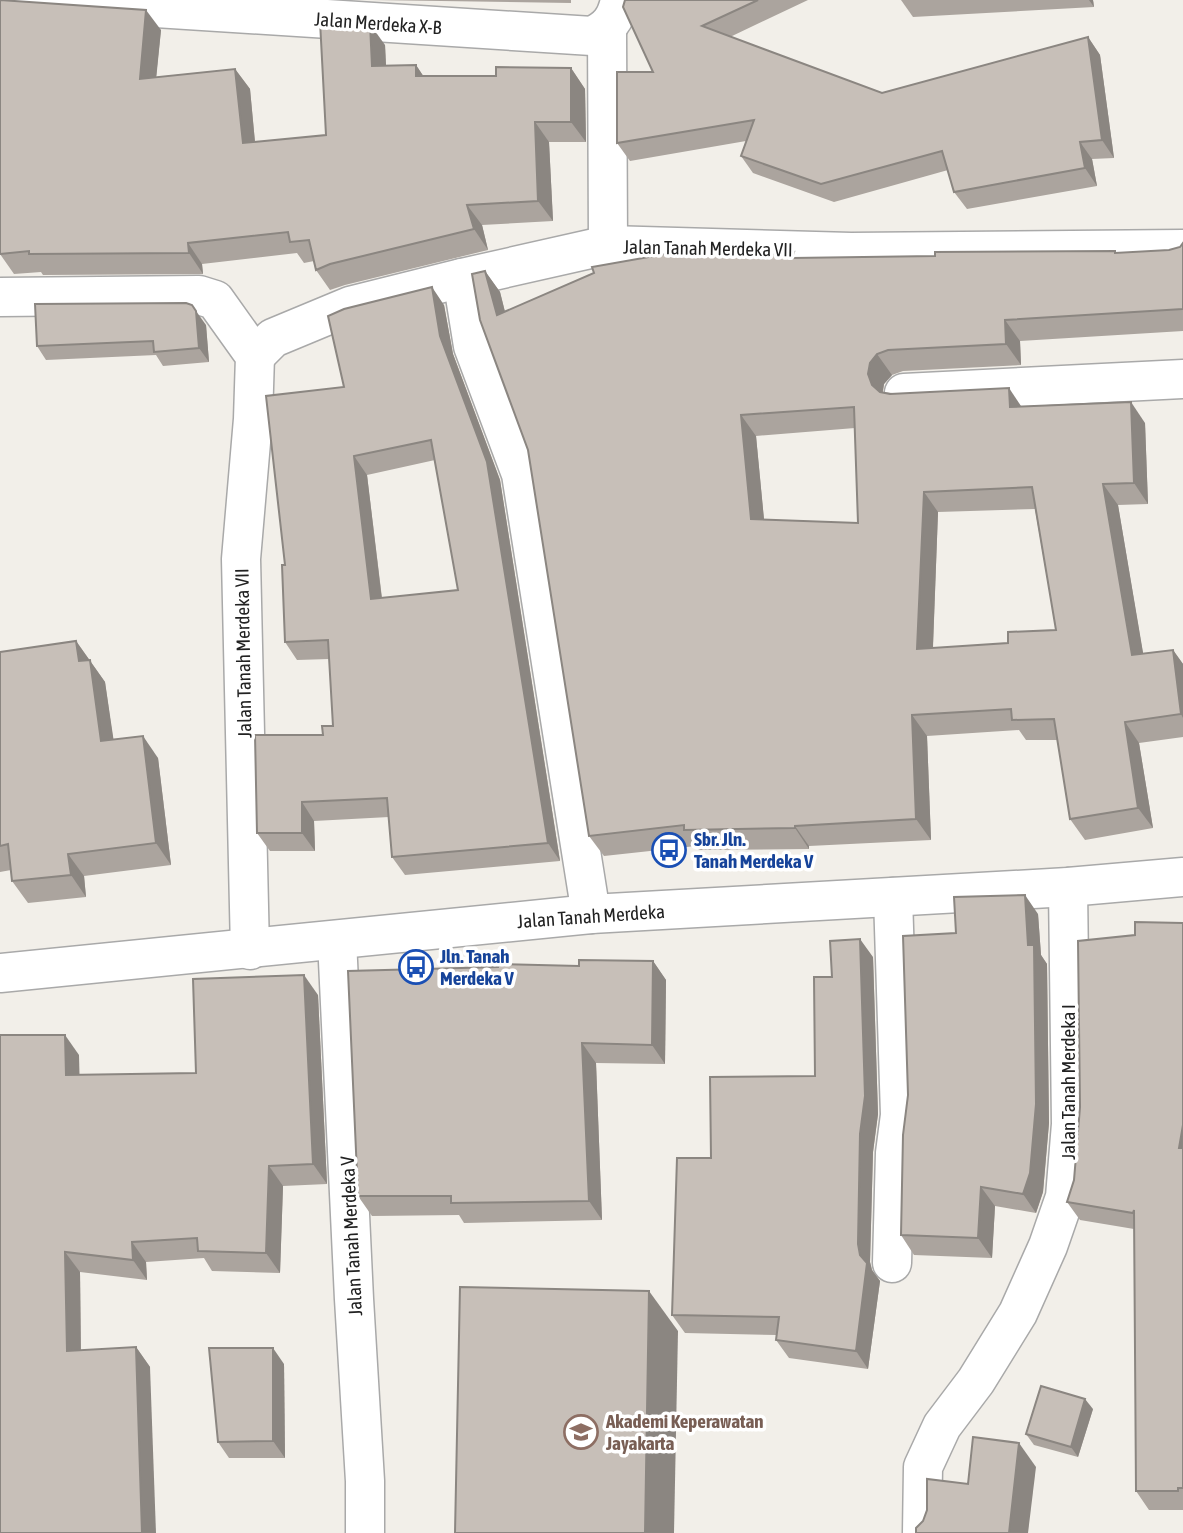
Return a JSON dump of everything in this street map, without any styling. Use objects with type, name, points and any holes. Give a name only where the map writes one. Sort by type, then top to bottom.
[{"type":"street","name":"Jalan Merdeka X-B","points":[[31,0],[592,36],[613,15]]},
{"type":"street","points":[[608,245],[613,15]]},
{"type":"street","name":"Jalan Tanah Merdeka VII","points":[[250,950],[241,559],[253,419],[255,356],[273,338],[350,306],[608,245],[851,252],[1183,249]]},
{"type":"street","points":[[462,278],[472,346],[521,474],[591,914]]},
{"type":"street","points":[[0,297],[199,295],[215,300],[255,356]]},
{"type":"street","points":[[904,393],[1183,379]]},
{"type":"street","name":"Jalan Tanah Merdeka","points":[[0,974],[591,914],[1068,887],[1183,877]]},
{"type":"street","name":"Jalan Tanah Merdeka I","points":[[922,1533],[923,1467],[942,1426],[976,1381],[1018,1312],[1048,1246],[1065,1197],[1071,1124],[1068,887]]},
{"type":"street","points":[[892,1263],[895,1153],[900,1115],[893,897]]},
{"type":"street","name":"Jalan Tanah Merdeka V","points":[[337,940],[365,1481],[365,1533]]},
{"type":"building","points":[[0,0],[146,10],[140,79],[235,69],[243,143],[326,135],[320,21],[370,24],[372,66],[416,65],[416,76],[496,76],[496,67],[571,68],[571,122],[535,122],[538,201],[467,205],[474,229],[330,264],[316,270],[309,240],[290,242],[288,232],[188,243],[189,253],[29,254],[29,251],[0,254]]},
{"type":"building","points":[[625,0],[758,0],[702,26],[882,93],[1088,37],[1102,140],[1080,142],[1085,168],[954,192],[942,151],[821,184],[741,156],[754,120],[617,143],[617,72],[653,72],[623,7]]},
{"type":"building","points":[[1183,243],[1183,309],[1005,320],[1006,344],[888,350],[877,354],[870,363],[868,374],[872,385],[880,392],[890,394],[1009,388],[1010,407],[1131,402],[1134,483],[1103,484],[1132,655],[1173,650],[1181,714],[1125,722],[1138,808],[1070,819],[1054,719],[1012,720],[1011,709],[912,715],[916,819],[795,828],[684,830],[684,825],[589,836],[528,450],[480,320],[472,274],[485,271],[497,315],[594,273],[592,267],[694,249],[736,250],[737,257],[794,252],[792,258],[935,256],[935,252],[1115,253],[1180,247]],"holes":[[[854,407],[858,523],[751,519],[741,415]],[[1032,487],[1056,630],[1008,632],[1008,643],[917,649],[924,492]]]},
{"type":"building","points":[[432,287],[440,336],[487,462],[548,843],[392,857],[387,798],[302,802],[302,833],[257,833],[255,735],[323,735],[322,726],[333,726],[328,640],[285,642],[282,565],[285,565],[266,396],[344,387],[328,316],[344,309]],"holes":[[[431,440],[458,590],[371,599],[354,456]]]},
{"type":"building","points":[[35,304],[192,305],[196,311],[199,348],[154,352],[153,341],[37,346]]},
{"type":"building","points":[[76,641],[79,661],[90,660],[101,741],[143,736],[156,843],[68,854],[71,875],[12,881],[8,844],[0,846],[0,652]]},
{"type":"building","points":[[1025,895],[1028,945],[1034,945],[1036,1104],[1030,1173],[1023,1194],[981,1187],[978,1238],[901,1235],[903,1135],[908,1095],[903,936],[956,933],[954,897]]},
{"type":"building","points":[[1135,922],[1183,923],[1183,1125],[1179,1148],[1183,1148],[1183,1488],[1178,1488],[1178,1491],[1136,1491],[1134,1210],[1133,1213],[1067,1202],[1074,1180],[1080,1107],[1078,941],[1135,935]]},
{"type":"building","points":[[860,939],[865,1096],[860,1134],[858,1244],[860,1255],[867,1263],[856,1351],[776,1340],[779,1317],[672,1315],[677,1158],[711,1158],[710,1077],[815,1076],[814,977],[832,977],[830,941]]},
{"type":"building","points":[[579,960],[653,961],[652,1045],[582,1043],[589,1201],[451,1203],[451,1196],[358,1196],[348,971],[498,967],[498,964],[579,966]]},
{"type":"building","points":[[304,975],[313,1164],[269,1166],[266,1253],[198,1251],[197,1238],[132,1242],[133,1260],[65,1252],[67,1351],[136,1347],[142,1533],[0,1533],[0,1035],[65,1035],[66,1075],[196,1073],[193,979]]},
{"type":"building","name":"Akademi Keperawatan Jayakarta","points":[[460,1287],[649,1291],[645,1533],[455,1533]]},
{"type":"building","points":[[209,1348],[273,1348],[273,1441],[218,1442]]},
{"type":"building","points":[[1041,1386],[1085,1399],[1071,1447],[1026,1434]]},
{"type":"building","points":[[973,1437],[1019,1443],[1009,1533],[916,1533],[916,1528],[923,1521],[927,1510],[927,1479],[968,1484]]},
{"type":"place","name":"Sbr. Jln. Tanah Merdeka V","points":[[669,850]]},
{"type":"place","name":"Jln. Tanah Merdeka V","points":[[416,967]]},
{"type":"place","name":"Akademi Keperawatan Jayakarta","points":[[581,1432]]}]
